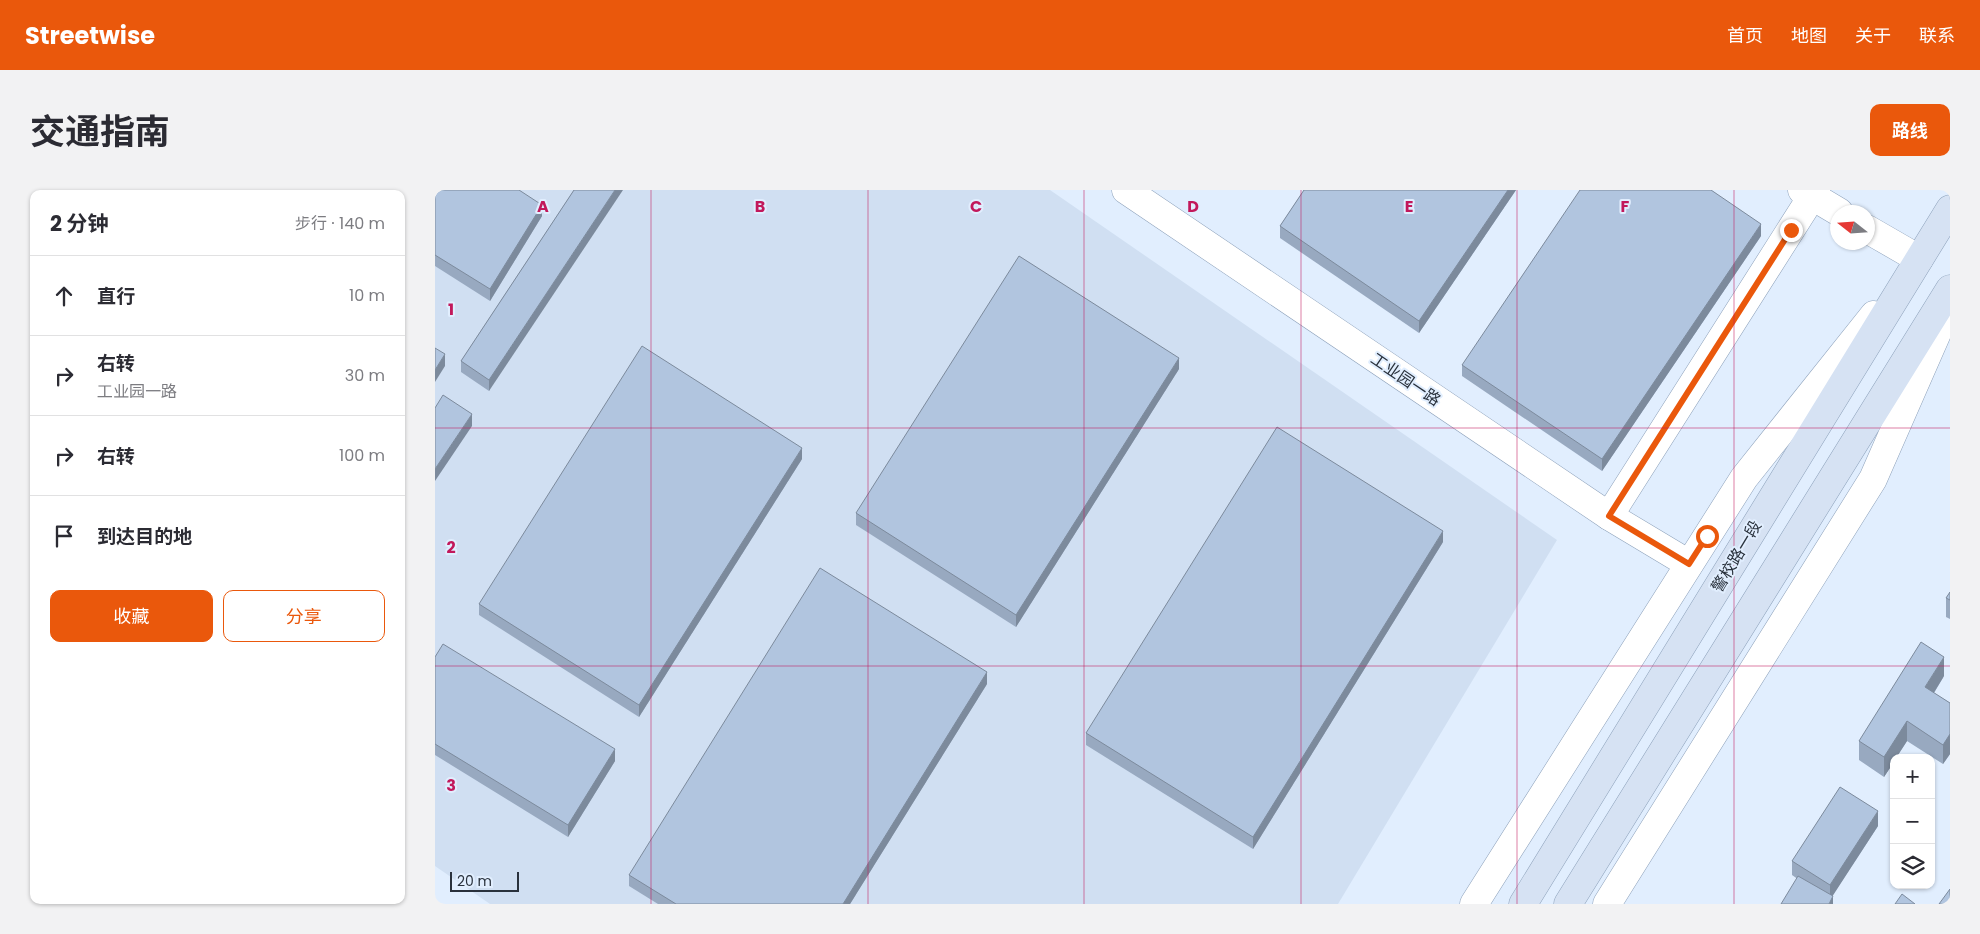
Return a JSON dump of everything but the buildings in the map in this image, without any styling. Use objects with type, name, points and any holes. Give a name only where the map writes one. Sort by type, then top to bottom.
[{"type":"main road","name":"警校路一段","points":[[1523,904],[1950,209]]},
{"type":"main road","points":[[1568,904],[1950,288]]},
{"type":"street","name":"工业园一路","points":[[1126,190],[1609,516],[1689,564]]},
{"type":"street","points":[[1609,516],[1810,192],[1830,206]]},
{"type":"street","points":[[1474,904],[1744,478],[1919,259],[1875,234]]},
{"type":"street","points":[[1607,904],[1873,479],[1950,304]]},
{"type":"shaded area","points":[[435,190],[1050,190],[1557,540],[1338,904],[490,904],[435,866]]},
{"type":"route","points":[[1707,536],[1689,564],[1609,516],[1791,230]]}]
